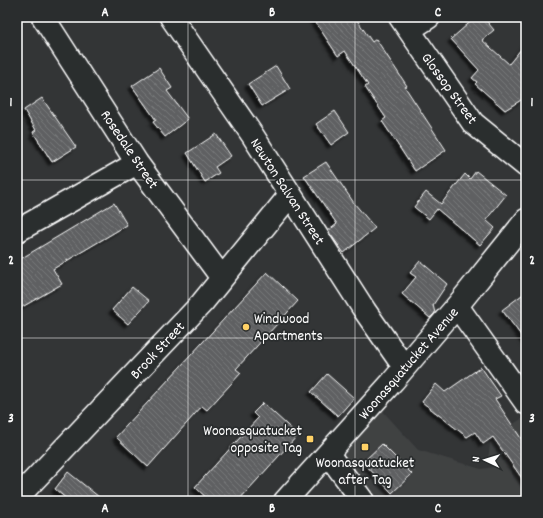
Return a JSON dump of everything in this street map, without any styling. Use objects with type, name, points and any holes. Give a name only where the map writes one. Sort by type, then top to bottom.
[{"type":"street","name":"Rosedale Street","points":[[43,17],[137,163],[222,278]]},
{"type":"street","name":"Newton Salvan Street","points":[[171,17],[253,136],[290,195],[404,367]]},
{"type":"street","points":[[405,24],[429,17]]},
{"type":"street","name":"Glossop Street","points":[[405,24],[473,123],[526,166]]},
{"type":"street","points":[[17,231],[137,163]]},
{"type":"street","name":"Brook Street","points":[[17,498],[196,308],[290,195]]},
{"type":"street","name":"Woonasquatucket Avenue","points":[[285,501],[393,381],[457,306],[526,220]]},
{"type":"street","points":[[457,306],[526,403]]},
{"type":"street","points":[[328,454],[363,501]]},
{"type":"shaded area","points":[[380,408],[418,450],[481,469],[494,467],[488,458],[491,438],[526,416],[526,501],[366,501],[337,448]]},
{"type":"building","points":[[312,17],[355,17],[372,42],[376,39],[446,150],[415,171],[382,121],[386,118],[365,87],[368,85],[345,51],[338,56]]},
{"type":"building","points":[[476,17],[483,17],[494,30],[482,40],[509,64],[526,43],[526,97],[505,110],[475,84],[477,82],[472,78],[479,70],[451,39]]},
{"type":"building","points":[[276,66],[290,89],[262,106],[248,84]]},
{"type":"building","points":[[159,68],[172,88],[167,91],[188,119],[165,137],[153,122],[156,120],[132,86]]},
{"type":"building","points":[[42,98],[76,147],[52,162],[33,132],[36,130],[24,110]]},
{"type":"building","points":[[335,111],[349,132],[331,145],[316,124]]},
{"type":"building","points":[[216,134],[231,156],[215,167],[219,173],[205,182],[187,153]]},
{"type":"building","points":[[326,162],[354,203],[375,228],[344,253],[328,231],[337,224],[304,176]]},
{"type":"building","points":[[476,171],[506,195],[486,220],[495,228],[480,245],[437,209],[429,219],[414,207],[426,192],[441,204],[465,174],[470,179]]},
{"type":"building","points":[[114,203],[127,225],[53,269],[62,284],[17,310],[17,261]]},
{"type":"building","points":[[420,261],[447,284],[433,305],[435,313],[430,318],[402,294],[416,277],[410,273]]},
{"type":"building","points":[[267,272],[298,301],[236,369],[241,373],[207,410],[202,406],[148,467],[116,437]]},
{"type":"building","points":[[132,287],[149,301],[128,324],[112,310]]},
{"type":"building","points":[[526,292],[526,342],[502,310]]},
{"type":"building","points":[[481,367],[501,396],[495,399],[526,446],[526,484],[493,437],[483,444],[475,432],[467,437],[422,402],[436,384],[445,392]]},
{"type":"building","points":[[327,374],[354,398],[338,416],[311,392]]},
{"type":"building","points":[[263,403],[298,435],[238,501],[210,501],[195,487],[258,418],[253,413]]},
{"type":"building","points":[[382,444],[412,474],[392,493],[363,462]]},
{"type":"building","points":[[68,472],[104,501],[69,501],[55,489]]},
{"type":"place","name":"Windwood Apartments","points":[[246,327]]},
{"type":"place","name":"Woonasquatucket opposite Tag","points":[[310,439]]},
{"type":"place","name":"Woonasquatucket after Tag","points":[[365,447]]}]
